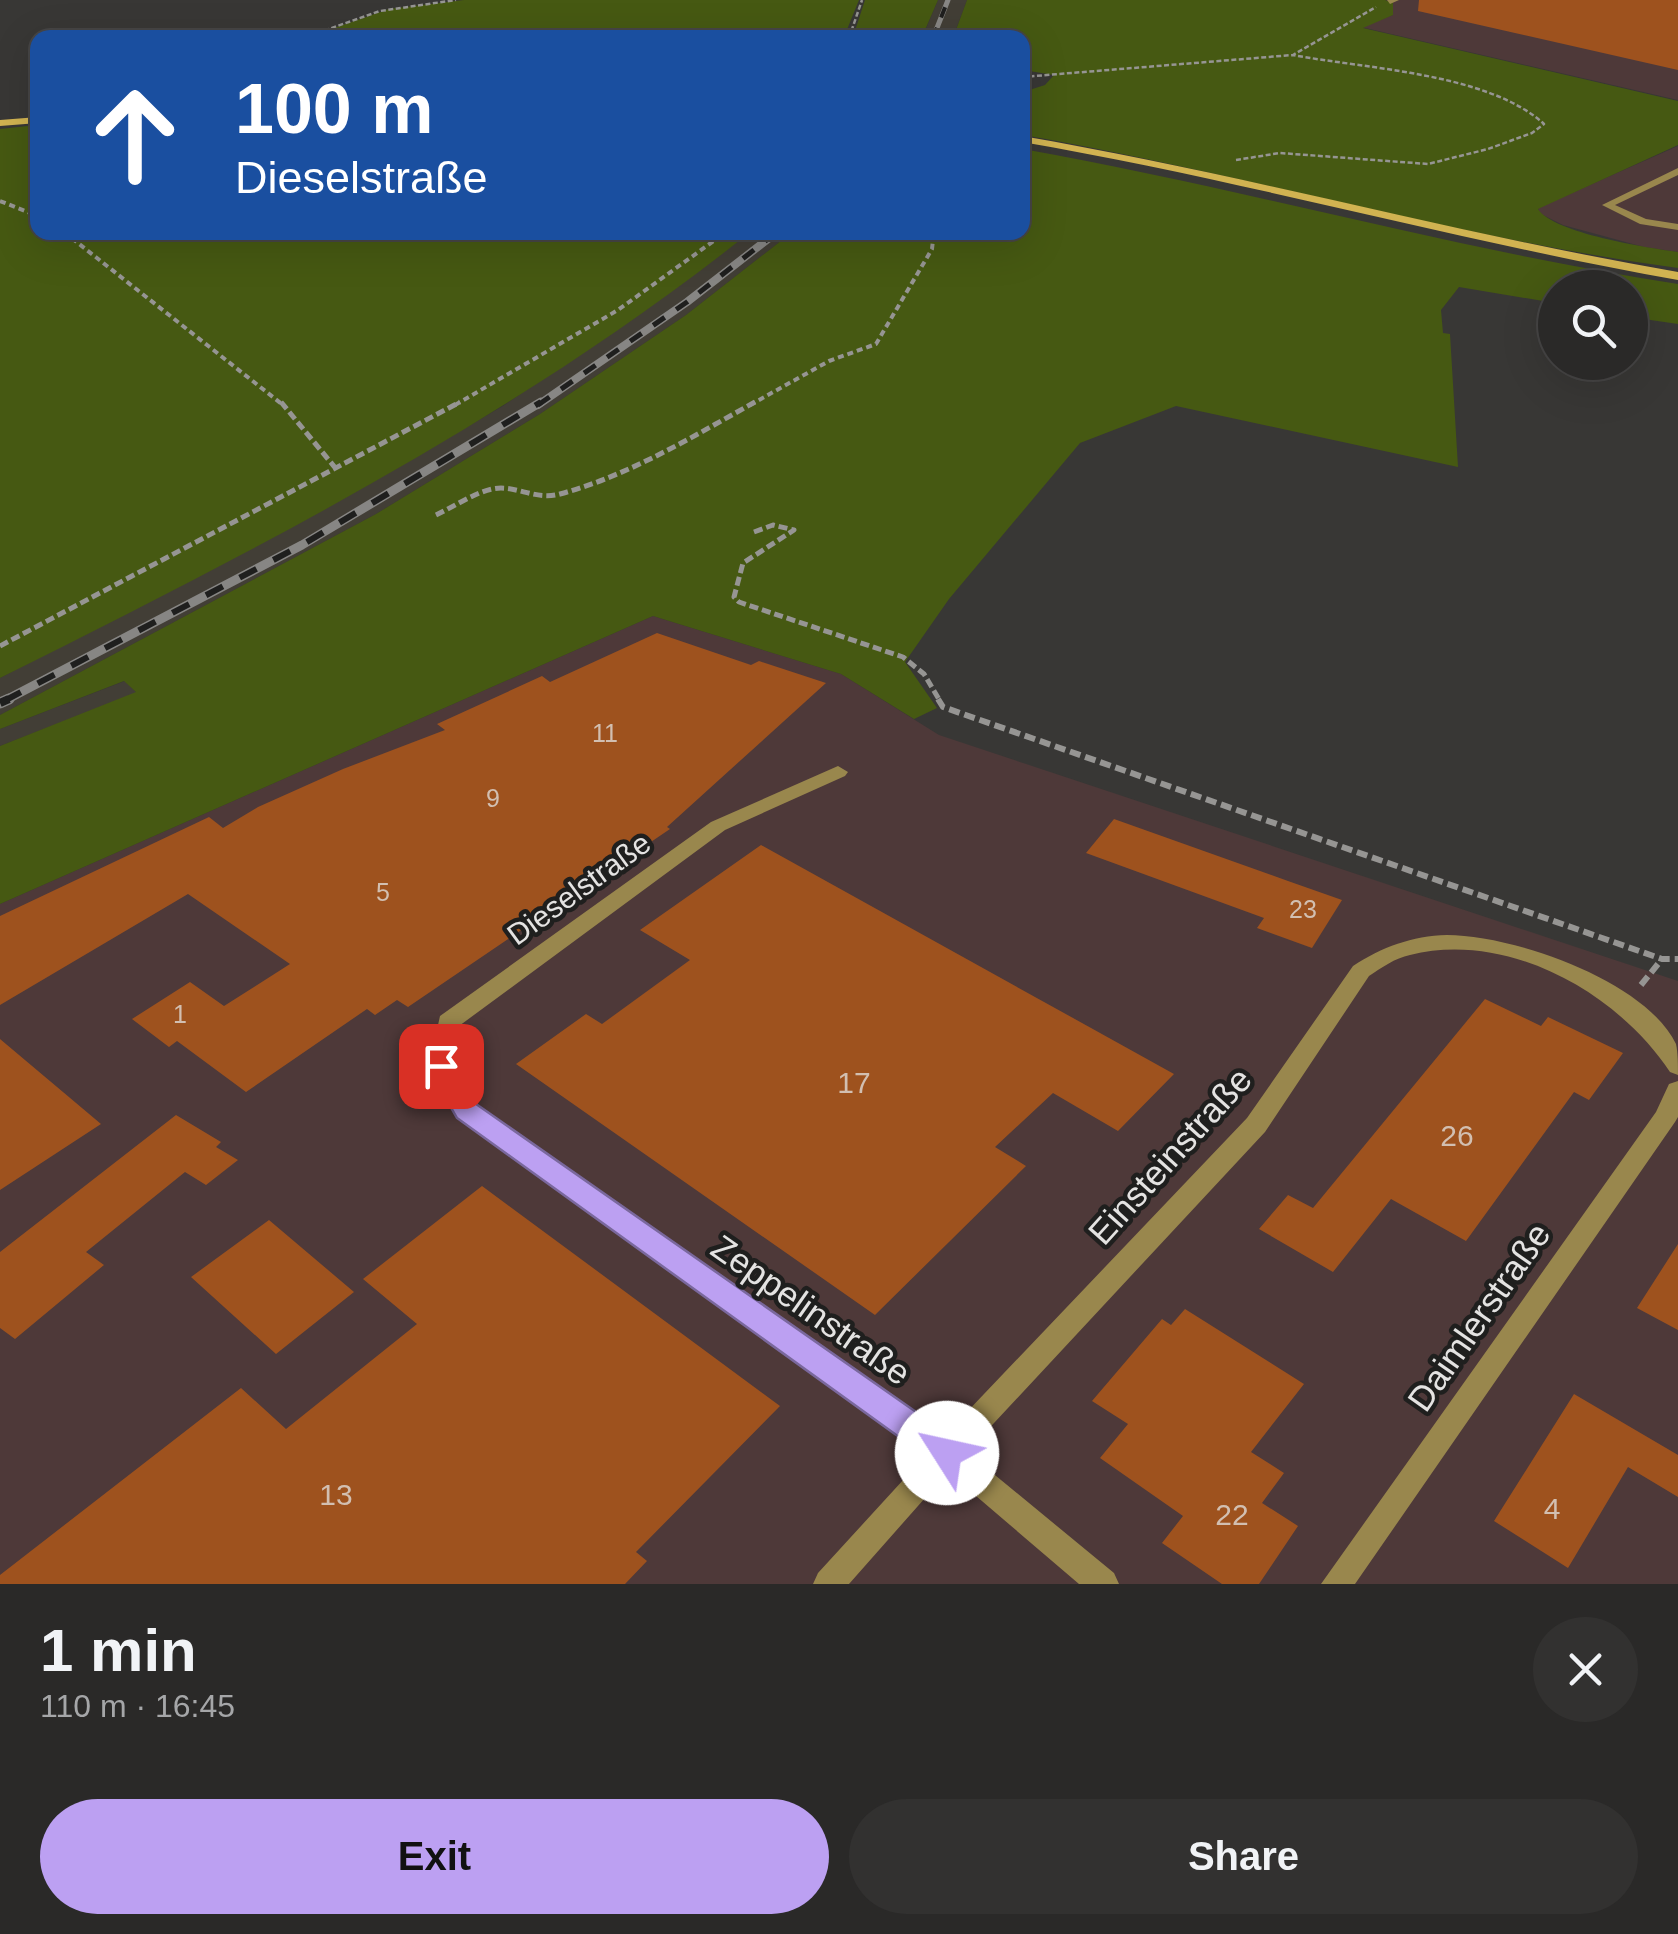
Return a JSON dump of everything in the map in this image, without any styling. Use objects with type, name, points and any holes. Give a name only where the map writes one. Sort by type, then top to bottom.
[{"type":"main road","points":[[0,124],[30,121]]},
{"type":"main road","points":[[1030,140],[1159,164],[1507,244],[1678,276]]},
{"type":"street","name":"Dieselstraße","points":[[466,1111],[441,1066],[448,1022],[718,826],[838,772]]},
{"type":"street","name":"Einsteinstraße","points":[[829,1584],[1256,1125],[1362,971],[1380,958],[1408,947],[1452,942],[1510,952],[1562,970],[1624,1001]]},
{"type":"street","points":[[1624,1001],[1665,1040],[1678,1066]]},
{"type":"street","name":"Daimlerstraße","points":[[1337,1584],[1666,1116],[1678,1090]]},
{"type":"street","name":"Zeppelinstraße","points":[[466,1111],[947,1453],[1103,1584]]},
{"type":"lane","points":[[1678,171],[1608,205],[1644,222],[1678,227]]},
{"type":"path","points":[[325,30],[380,10],[456,0]]},
{"type":"path","points":[[852,30],[862,0]]},
{"type":"path","points":[[1293,55],[1318,44],[1352,16],[1393,1]]},
{"type":"path","points":[[1030,76],[1293,55],[1462,88],[1532,112],[1544,124],[1515,138],[1429,164],[1400,165],[1290,153],[1227,163]]},
{"type":"path","points":[[0,201],[30,213]]},
{"type":"path","points":[[74,240],[271,392],[337,470]]},
{"type":"path","points":[[0,646],[247,521],[540,357],[668,276],[715,240]]},
{"type":"path","points":[[436,515],[491,489],[555,496],[598,482],[682,444],[829,361],[876,344],[934,240]]},
{"type":"path","points":[[754,532],[773,525],[794,530],[743,563],[734,597],[739,602],[904,657],[924,674],[943,707],[1662,959],[1678,960]]},
{"type":"path","points":[[1624,1001],[1662,959]]},
{"type":"shaded area","points":[[938,0],[967,0],[956,30],[925,30]]},
{"type":"shaded area","points":[[1385,0],[1678,0],[1678,100],[1361,27],[1393,15],[1393,3]]},
{"type":"shaded area","points":[[1678,146],[1678,252],[1563,225],[1539,213],[1538,208]]},
{"type":"shaded area","points":[[739,240],[782,240],[686,315],[540,414],[376,514],[0,715],[0,678],[339,501],[503,406]]},
{"type":"shaded area","points":[[653,616],[841,674],[939,735],[1678,981],[1678,1584],[0,1584],[0,904]]},
{"type":"shaded area","points":[[125,681],[137,693],[0,746],[0,729]]},
{"type":"green space","points":[[464,0],[859,0],[847,30],[328,30],[389,9]]},
{"type":"green space","points":[[865,0],[938,0],[925,30],[855,30]]},
{"type":"green space","points":[[967,0],[1385,0],[1393,3],[1393,15],[1363,28],[1678,101],[1678,145],[1538,209],[1547,218],[1581,232],[1678,252],[1678,268],[1513,240],[1030,136],[1030,90],[1045,85],[1054,75],[1030,71],[1030,30],[956,30]]},
{"type":"green space","points":[[30,126],[30,240],[740,240],[573,361],[387,475],[194,580],[0,678],[0,129]]},
{"type":"green space","points":[[1030,150],[1595,270],[1538,270],[1538,300],[1459,287],[1441,310],[1443,333],[1450,334],[1458,467],[1176,406],[1080,443],[949,599],[905,662],[937,708],[914,719],[841,674],[653,616],[0,904],[0,746],[136,692],[124,681],[0,729],[0,715],[376,514],[540,414],[686,315],[782,240],[1030,240]]},
{"type":"green space","points":[[1648,279],[1678,284],[1678,324],[1648,320]]},
{"type":"building","points":[[1419,0],[1678,0],[1678,70],[1418,11]]},
{"type":"building","points":[[657,633],[751,665],[759,661],[826,683],[667,827],[670,829],[408,1007],[397,1000],[375,1015],[367,1009],[246,1092],[177,1041],[169,1047],[132,1019],[190,982],[224,1006],[290,964],[188,894],[0,1005],[0,916],[209,817],[223,828],[258,807],[343,769],[445,730],[437,724],[542,676],[550,682]]},
{"type":"building","points":[[1114,819],[1342,900],[1312,948],[1257,928],[1264,918],[1086,853]]},
{"type":"building","points":[[761,845],[1174,1074],[1118,1131],[1053,1093],[995,1147],[1026,1166],[875,1315],[516,1064],[586,1014],[602,1024],[690,960],[640,930]]},
{"type":"building","points":[[1485,999],[1541,1026],[1548,1017],[1623,1053],[1589,1100],[1574,1092],[1466,1241],[1391,1199],[1333,1272],[1259,1229],[1288,1195],[1313,1208]]},
{"type":"building","points":[[0,1039],[101,1124],[0,1190]]},
{"type":"building","points":[[176,1115],[221,1142],[216,1147],[238,1160],[206,1185],[185,1172],[86,1252],[104,1265],[15,1339],[0,1328],[0,1252]]},
{"type":"building","points":[[482,1186],[780,1406],[636,1552],[647,1561],[625,1584],[0,1584],[0,1575],[241,1388],[286,1429],[417,1324],[363,1279]]},
{"type":"building","points":[[269,1220],[354,1292],[276,1354],[191,1277]]},
{"type":"building","points":[[1678,1244],[1678,1330],[1637,1308]]},
{"type":"building","points":[[1185,1309],[1304,1384],[1251,1452],[1284,1473],[1262,1503],[1298,1526],[1259,1584],[1222,1584],[1162,1543],[1183,1516],[1100,1458],[1128,1424],[1092,1401],[1162,1319],[1171,1325]]},
{"type":"building","points":[[1574,1394],[1678,1455],[1678,1497],[1628,1467],[1568,1568],[1494,1521]]},
{"type":"railway","points":[[936,30],[948,0]]},
{"type":"railway","points":[[538,405],[687,302],[767,240]]},
{"type":"railway","points":[[4,701],[302,545],[541,402]]},
{"type":"railway","points":[[0,703],[9,699]]},
{"type":"route","points":[[441,1066],[466,1111],[947,1453]]}]
